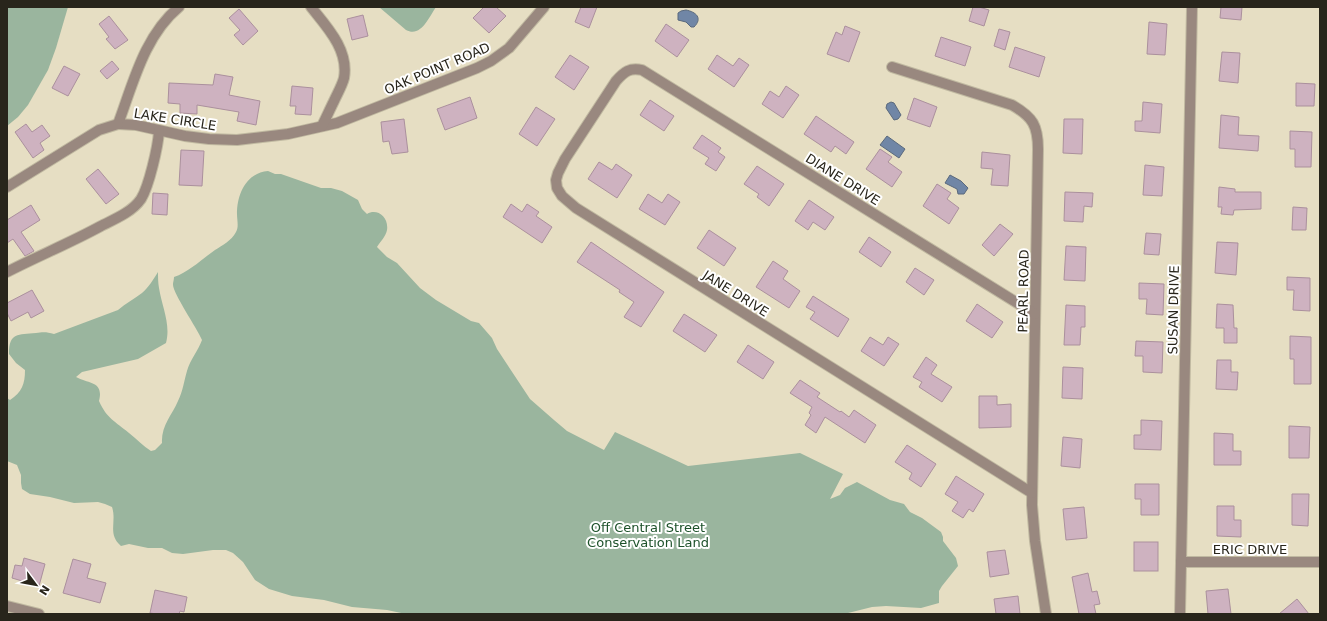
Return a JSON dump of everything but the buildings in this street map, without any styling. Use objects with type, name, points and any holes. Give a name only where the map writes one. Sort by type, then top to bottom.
[{"type":"street","name":"LAKE CIRCLE","points":[[179,7],[162,25],[151,41],[139,64],[118,124],[136,125],[159,131],[209,139],[237,140],[288,134],[322,126]]},
{"type":"street","points":[[311,7],[335,38],[342,53],[344,66],[344,78],[322,126]]},
{"type":"street","name":"OAK POINT ROAD","points":[[322,126],[337,123],[371,110],[491,61],[509,48],[544,7]]},
{"type":"street","name":"SUSAN DRIVE","points":[[1180,614],[1192,7]]},
{"type":"street","name":"PEARL ROAD","points":[[892,67],[1012,106],[1026,114],[1036,127],[1038,149],[1032,493],[1035,541],[1046,614]]},
{"type":"street","name":"DIANE DRIVE","points":[[636,68],[661,80],[1035,314]]},
{"type":"street","name":"JANE DRIVE","points":[[636,68],[626,71],[616,81],[560,168],[556,180],[557,188],[562,196],[576,208],[1032,493]]},
{"type":"street","points":[[7,187],[98,130],[118,124]]},
{"type":"street","points":[[7,272],[83,236],[120,216],[134,206],[141,198],[151,172],[159,131]]},
{"type":"street","name":"ERIC DRIVE","points":[[1181,562],[1320,562]]},
{"type":"street","points":[[7,606],[39,614]]},
{"type":"green space","points":[[7,7],[68,7],[48,70],[28,105],[18,117],[7,126]]},
{"type":"green space","points":[[379,7],[436,7],[420,29],[411,32],[406,30]]},
{"type":"green space","name":"Off Central Street Conservation Land","points":[[268,171],[321,188],[331,188],[342,191],[358,200],[362,209],[367,214],[375,212],[382,215],[386,221],[387,230],[377,247],[387,257],[397,263],[420,288],[436,300],[471,321],[479,323],[492,338],[497,349],[530,399],[567,431],[604,450],[615,432],[688,466],[800,453],[843,474],[830,499],[840,495],[845,488],[857,482],[890,500],[904,504],[910,512],[922,518],[941,532],[943,541],[956,558],[958,566],[939,591],[939,603],[921,608],[886,606],[872,607],[844,614],[406,614],[387,610],[352,607],[324,600],[292,596],[269,589],[255,580],[243,562],[233,553],[226,550],[213,550],[183,554],[172,553],[162,548],[148,548],[129,544],[121,546],[114,537],[114,518],[112,507],[98,502],[74,503],[30,494],[22,489],[21,475],[17,465],[7,461],[7,398],[10,400],[20,391],[25,375],[25,370],[16,363],[9,354],[9,347],[13,338],[24,334],[43,332],[54,334],[118,310],[142,293],[158,272],[159,288],[167,322],[166,343],[138,359],[82,372],[76,377],[97,386],[100,395],[99,401],[108,416],[148,449],[151,451],[155,450],[162,443],[163,431],[180,397],[188,367],[202,340],[176,294],[173,284],[174,277],[190,269],[232,238],[237,228],[237,206],[244,186],[254,176]]},
{"type":"water","points":[[686,10],[693,12],[698,18],[697,24],[694,27],[691,27],[686,22],[678,20],[678,13]]},
{"type":"water","points":[[891,102],[894,103],[901,115],[898,119],[894,120],[886,108],[887,104]]},
{"type":"water","points":[[887,136],[905,149],[899,158],[880,145]]},
{"type":"water","points":[[950,175],[961,181],[968,188],[964,194],[958,194],[957,189],[945,183]]}]
